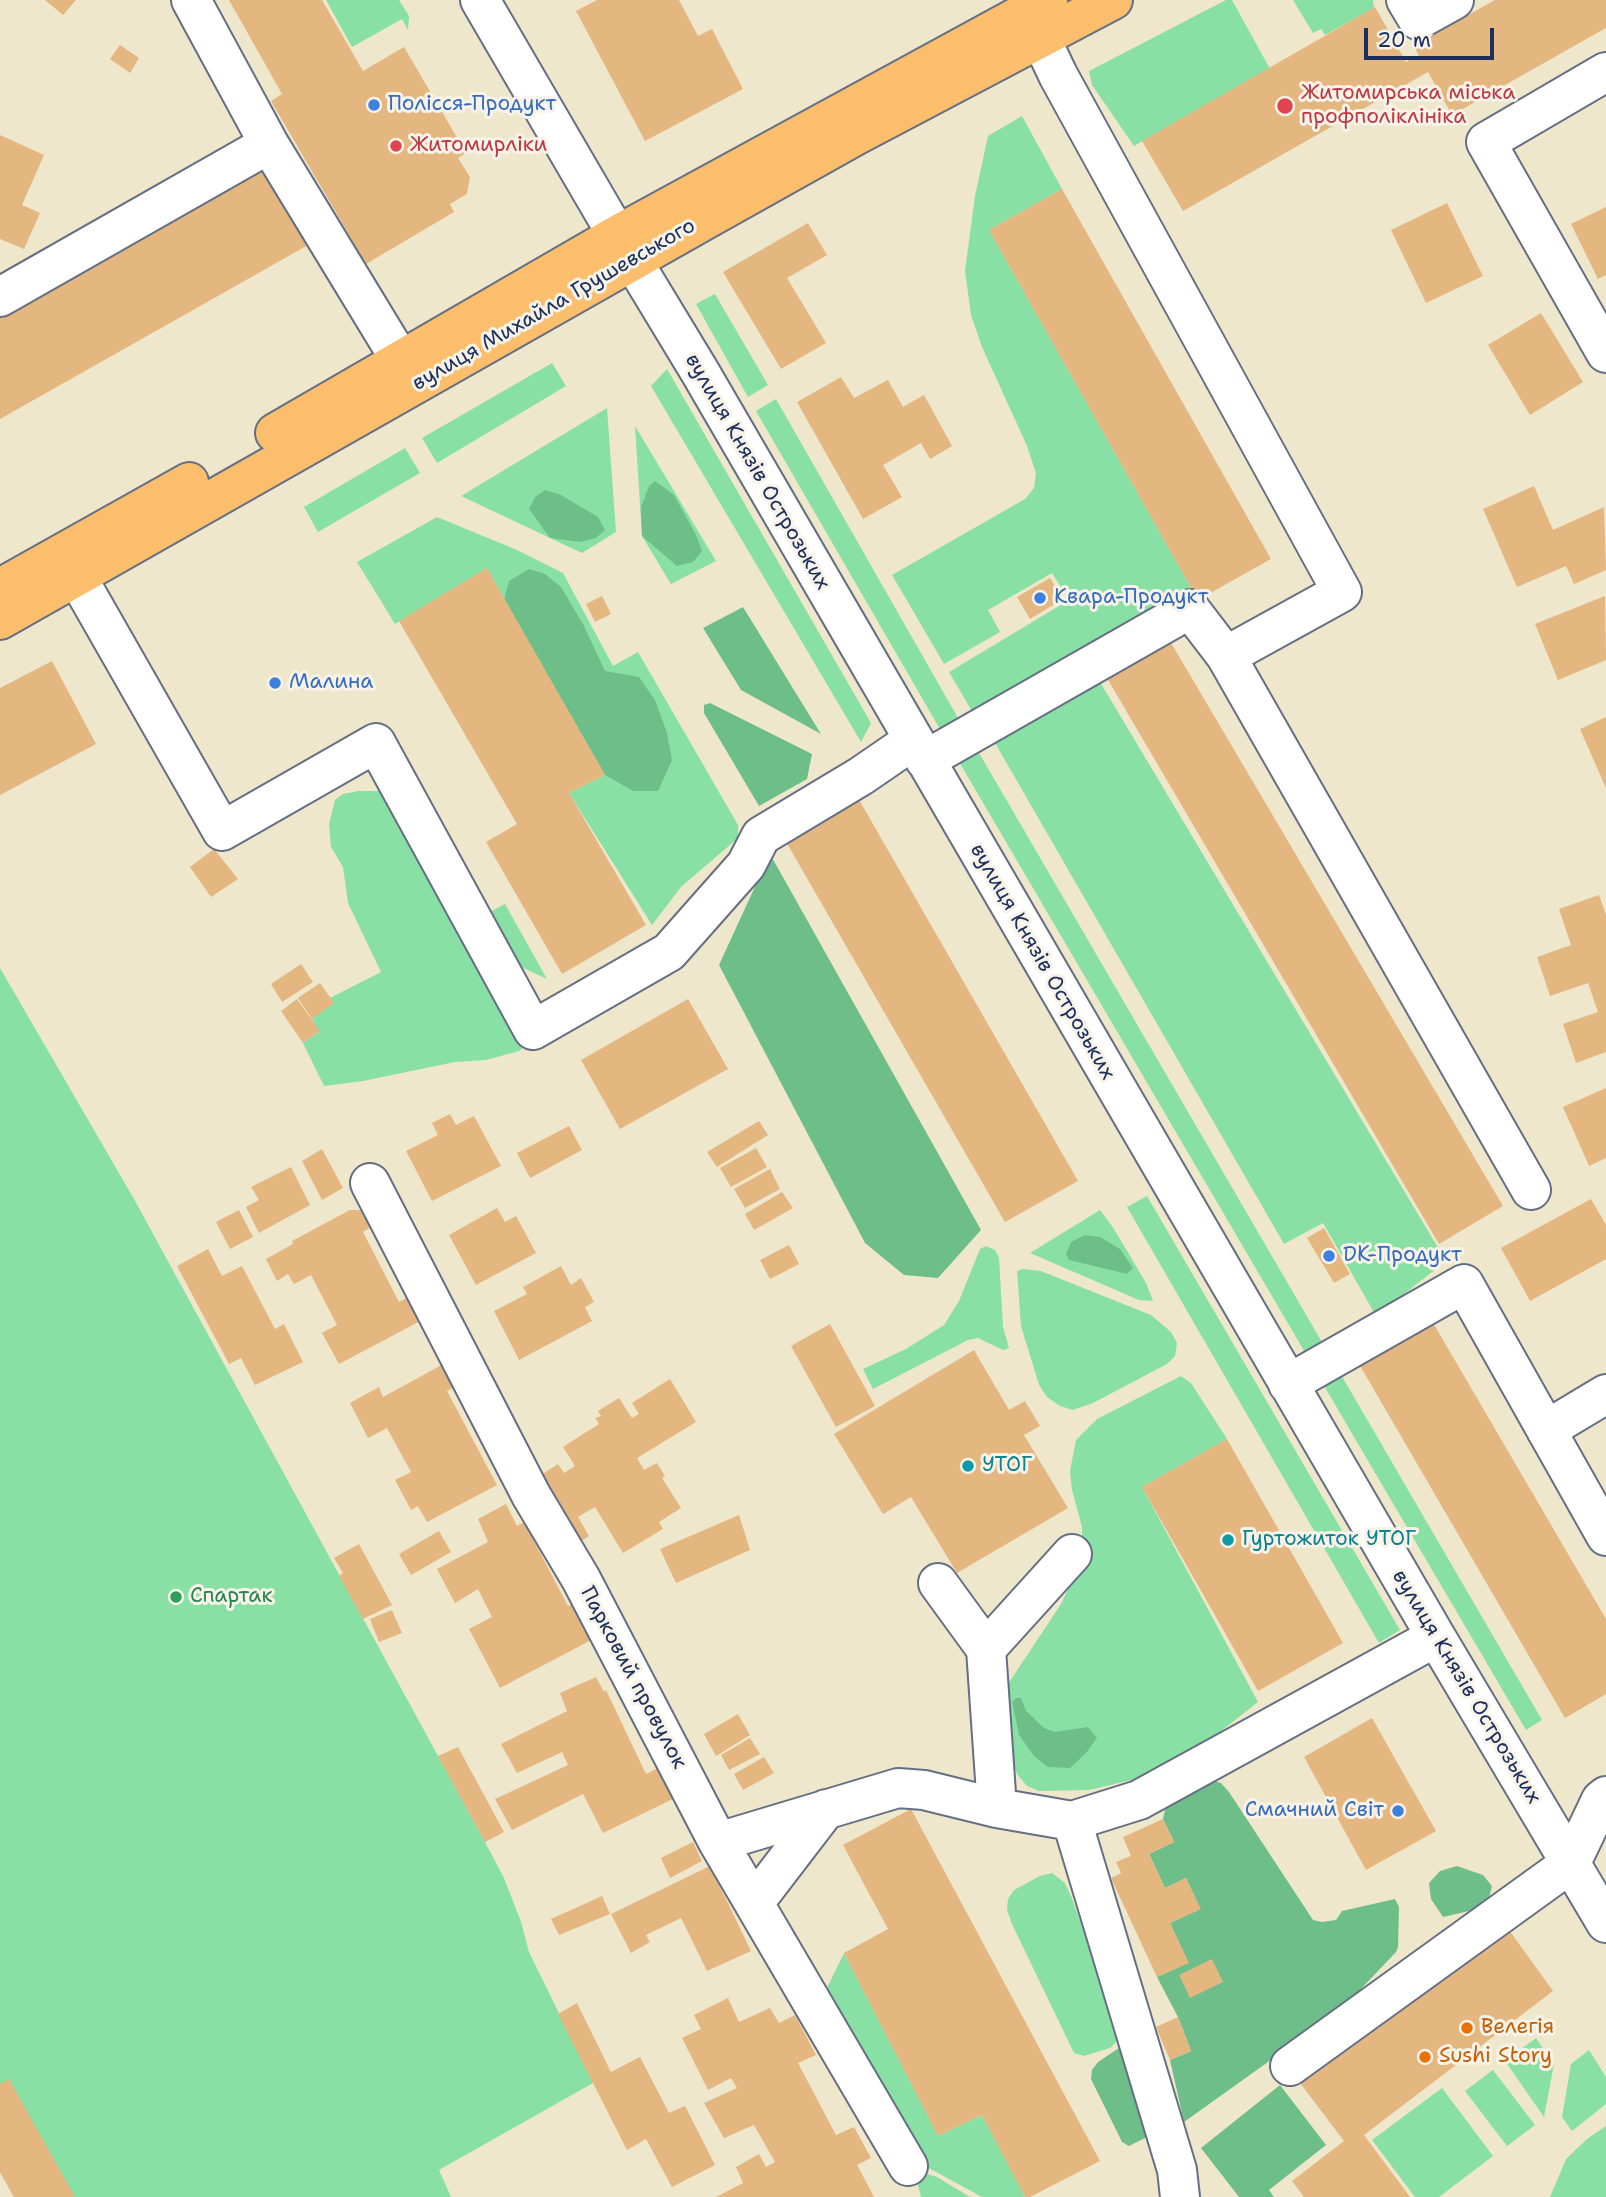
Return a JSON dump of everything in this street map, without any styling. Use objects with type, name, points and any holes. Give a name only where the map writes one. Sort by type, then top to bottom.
[{"type":"main road","name":"вулиця Михайла Грушевського","points":[[0,620],[77,576],[408,372],[1048,0]]},
{"type":"main road","name":"вулиця Михайла Грушевського","points":[[624,248],[857,135],[1113,0]]},
{"type":"main road","name":"вулиця Михайла Грушевського","points":[[0,588],[408,372]]},
{"type":"street","points":[[191,0],[270,144],[408,372]]},
{"type":"street","name":"вулиця Князів Острозьких","points":[[480,0],[624,248],[700,372],[1436,1637],[1606,1923]]},
{"type":"street","points":[[1406,0],[1418,20],[1454,0]]},
{"type":"street","points":[[1041,39],[1058,75],[1342,592],[1226,656]]},
{"type":"street","points":[[1606,72],[1486,142],[1606,353]]},
{"type":"street","points":[[4,290],[270,144]]},
{"type":"street","points":[[77,576],[222,831],[376,743],[533,1030],[669,952],[746,865],[761,836],[861,776],[919,751],[1190,609],[1226,656],[1531,1190]]},
{"type":"street","name":"Парковий провулок","points":[[370,1183],[531,1495],[581,1579],[718,1842],[908,2166]]},
{"type":"street","points":[[1288,1384],[1464,1283],[1606,1536]]},
{"type":"street","points":[[1546,1430],[1606,1394]]},
{"type":"street","points":[[986,1649],[1072,1554]]},
{"type":"street","points":[[938,1583],[986,1649],[997,1808]]},
{"type":"street","points":[[718,1842],[898,1788],[924,1790],[997,1808],[1072,1821],[1139,1800],[1436,1637]]},
{"type":"street","points":[[1290,2066],[1571,1863],[1601,1801],[1606,1796]]},
{"type":"street","points":[[754,1903],[827,1809]]},
{"type":"street","points":[[1072,1821],[1177,2169],[1180,2197]]},
{"type":"green space","points":[[326,0],[399,0],[409,16],[408,30],[402,19],[352,47]]},
{"type":"green space","points":[[1226,0],[1232,0],[1270,69],[1134,146],[1092,85],[1089,71]]},
{"type":"green space","points":[[1293,0],[1373,0],[1374,8],[1325,35],[1321,29],[1313,33]]},
{"type":"green space","points":[[1022,116],[1062,189],[989,230],[1194,593],[976,718],[949,672],[1069,600],[1052,573],[988,610],[1000,632],[944,664],[892,575],[1025,499],[1034,488],[1036,473],[1027,446],[982,347],[971,315],[965,271],[975,196],[988,136]]},
{"type":"green space","points":[[715,294],[768,385],[748,397],[696,304]]},
{"type":"green space","points":[[552,363],[566,386],[437,463],[422,438]]},
{"type":"green space","points":[[667,369],[871,723],[861,742],[651,386]]},
{"type":"green space","points":[[776,399],[962,725],[944,736],[756,411]]},
{"type":"green space","points":[[607,408],[616,532],[582,553],[461,496]]},
{"type":"green space","points":[[635,426],[716,561],[671,584],[642,536]]},
{"type":"green space","points":[[405,448],[420,473],[318,532],[304,507]]},
{"type":"green space","points":[[655,481],[674,495],[696,535],[702,551],[693,562],[677,566],[642,536],[641,507],[649,486]]},
{"type":"green space","points":[[545,490],[561,495],[598,517],[605,530],[596,538],[580,542],[550,538],[529,509],[535,497]]},
{"type":"green space","points":[[437,517],[517,550],[563,573],[613,666],[638,652],[738,825],[738,838],[681,887],[652,925],[569,793],[605,775],[487,568],[395,624],[357,562]]},
{"type":"green space","points":[[529,569],[545,574],[561,587],[583,624],[605,671],[639,677],[655,700],[667,733],[672,760],[658,791],[633,791],[605,775],[504,600],[509,581]]},
{"type":"green space","points":[[743,607],[821,734],[741,690],[703,628]]},
{"type":"green space","points":[[1097,677],[1446,1261],[1376,1316],[1323,1223],[1284,1244],[991,736]]},
{"type":"green space","points":[[710,703],[812,754],[807,779],[759,806],[704,713],[704,705]]},
{"type":"green space","points":[[975,746],[1326,1349],[1310,1361],[958,760]]},
{"type":"green space","points":[[380,791],[394,801],[527,1044],[519,1051],[486,1060],[455,1062],[363,1081],[324,1086],[303,1043],[319,1032],[312,1019],[330,998],[381,972],[348,903],[343,867],[331,847],[329,824],[335,800],[343,794]]},
{"type":"green space","points":[[770,854],[981,1230],[938,1278],[904,1275],[865,1243],[719,965]]},
{"type":"green space","points":[[505,904],[547,979],[521,967],[490,912]]},
{"type":"green space","name":"Спартак","points":[[0,968],[134,1199],[485,1842],[504,1878],[529,1952],[593,2083],[439,2170],[451,2197],[14,2197],[0,2172]]},
{"type":"green space","points":[[1147,1196],[1400,1630],[1379,1643],[1127,1207]]},
{"type":"green space","points":[[1100,1210],[1146,1283],[1153,1301],[1139,1300],[1030,1253]]},
{"type":"green space","points":[[1085,1235],[1100,1237],[1120,1249],[1133,1268],[1127,1274],[1069,1260],[1066,1254],[1071,1242]]},
{"type":"green space","points":[[986,1246],[995,1250],[999,1258],[1003,1327],[1009,1348],[1003,1350],[978,1338],[968,1340],[873,1389],[863,1369],[906,1349],[944,1325],[959,1301],[980,1249]]},
{"type":"green space","points":[[1017,1271],[1041,1271],[1151,1315],[1171,1332],[1177,1343],[1175,1356],[1167,1364],[1093,1403],[1073,1410],[1060,1406],[1047,1397],[1039,1385],[1021,1326]]},
{"type":"green space","points":[[1340,1373],[1542,1720],[1526,1730],[1323,1384]]},
{"type":"green space","points":[[1181,1376],[1191,1383],[1227,1439],[1142,1487],[1258,1702],[1221,1731],[1140,1778],[1089,1790],[1039,1791],[1027,1786],[1017,1774],[1005,1738],[1004,1696],[1010,1681],[1061,1604],[1082,1561],[1082,1527],[1070,1471],[1076,1440],[1097,1419]]},
{"type":"green space","points":[[1021,1698],[1026,1711],[1044,1728],[1055,1732],[1088,1727],[1097,1738],[1070,1768],[1048,1767],[1034,1756],[1019,1735],[1012,1702]]},
{"type":"green space","points":[[1210,1780],[1221,1783],[1229,1792],[1313,1920],[1336,1920],[1342,1911],[1395,1899],[1399,1907],[1398,1947],[1342,2009],[1184,2122],[1170,2060],[1191,2051],[1178,2017],[1157,1977],[1188,1963],[1170,1923],[1200,1909],[1186,1878],[1165,1888],[1149,1854],[1174,1842],[1163,1819],[1166,1805]]},
{"type":"green space","points":[[1457,1866],[1483,1875],[1492,1886],[1489,1898],[1469,1911],[1443,1917],[1431,1899],[1429,1883],[1440,1871]]},
{"type":"green space","points":[[1052,1873],[1065,1883],[1071,1896],[1121,2033],[1110,2048],[1084,2056],[1074,2053],[1007,1910],[1008,1899],[1014,1890],[1040,1876]]},
{"type":"green space","points":[[844,1953],[938,2136],[982,2115],[1025,2197],[982,2197],[914,2160],[823,1996]]},
{"type":"green space","points":[[1536,2038],[1554,2064],[1544,2117],[1505,2061]]},
{"type":"green space","points":[[1122,2046],[1149,2136],[1129,2146],[1122,2142],[1091,2079],[1092,2070],[1098,2062]]},
{"type":"green space","points":[[1589,2050],[1606,2077],[1606,2104],[1572,2131],[1562,2117],[1571,2064]]},
{"type":"green space","points":[[1493,2070],[1535,2125],[1507,2146],[1465,2091]]},
{"type":"green space","points":[[1280,2085],[1326,2145],[1269,2190],[1274,2197],[1239,2197],[1201,2148]]},
{"type":"green space","points":[[1442,2088],[1493,2156],[1439,2197],[1415,2197],[1372,2140]]},
{"type":"green space","points":[[1606,2126],[1606,2197],[1550,2197],[1566,2159]]},
{"type":"green space","points":[[914,2170],[937,2177],[970,2197],[921,2197]]},
{"type":"building","points":[[45,0],[76,0],[63,15]]},
{"type":"building","points":[[229,0],[322,0],[363,71],[404,47],[466,153],[458,158],[470,177],[467,194],[450,204],[454,212],[366,264],[271,101],[282,94]]},
{"type":"building","points":[[597,0],[679,0],[698,36],[712,29],[743,89],[645,141],[576,11]]},
{"type":"building","name":"Житомирська міська профполіклініка","points":[[1495,0],[1606,0],[1606,28],[1452,115],[1428,72],[1183,211],[1142,141],[1375,7],[1406,62],[1419,55],[1413,46]]},
{"type":"building","points":[[120,45],[139,58],[130,73],[110,59]]},
{"type":"building","points":[[0,135],[44,155],[22,205],[40,213],[24,249],[0,239]]},
{"type":"building","points":[[271,159],[317,240],[0,419],[0,313]]},
{"type":"building","points":[[1062,189],[1271,559],[1198,600],[989,230]]},
{"type":"building","points":[[1447,203],[1483,276],[1426,303],[1391,230]]},
{"type":"building","points":[[1606,207],[1606,275],[1598,279],[1571,224]]},
{"type":"building","points":[[808,223],[827,255],[787,278],[826,343],[781,369],[723,272]]},
{"type":"building","points":[[1541,313],[1583,382],[1530,415],[1488,345]]},
{"type":"building","points":[[841,377],[854,398],[888,380],[903,407],[924,395],[952,446],[930,459],[921,443],[883,465],[902,497],[863,519],[797,402]]},
{"type":"building","points":[[1534,486],[1553,530],[1604,507],[1606,570],[1574,584],[1566,566],[1517,587],[1483,509]]},
{"type":"building","points":[[487,568],[605,775],[569,793],[646,925],[562,974],[486,842],[517,824],[399,621]]},
{"type":"building","name":"Квара-Продукт","points":[[1050,578],[1063,599],[1030,619],[1017,597]]},
{"type":"building","points":[[602,596],[611,614],[595,622],[586,604]]},
{"type":"building","points":[[1605,596],[1606,660],[1558,680],[1535,624]]},
{"type":"building","points":[[1167,636],[1503,1206],[1439,1244],[1104,673]]},
{"type":"building","points":[[52,661],[96,744],[0,795],[0,688]]},
{"type":"building","points":[[1606,717],[1606,788],[1580,729]]},
{"type":"building","points":[[858,798],[1078,1181],[1005,1222],[785,840]]},
{"type":"building","points":[[214,849],[238,879],[211,897],[190,867]]},
{"type":"building","points":[[1599,895],[1606,915],[1606,1052],[1576,1063],[1563,1024],[1598,1012],[1588,983],[1550,996],[1537,957],[1571,945],[1559,909]]},
{"type":"building","points":[[301,964],[313,982],[282,1002],[271,984]]},
{"type":"building","points":[[320,983],[334,1003],[312,1019],[298,998]]},
{"type":"building","points":[[297,999],[320,1031],[303,1043],[281,1011]]},
{"type":"building","points":[[688,999],[728,1069],[620,1129],[581,1060]]},
{"type":"building","points":[[1606,1088],[1606,1158],[1589,1166],[1563,1107]]},
{"type":"building","points":[[450,1114],[456,1125],[474,1116],[501,1166],[432,1201],[406,1151],[438,1135],[432,1123]]},
{"type":"building","points":[[759,1121],[768,1135],[717,1167],[707,1152]]},
{"type":"building","points":[[569,1126],[582,1150],[530,1178],[517,1153]]},
{"type":"building","points":[[756,1148],[767,1167],[731,1187],[720,1168]]},
{"type":"building","points":[[322,1149],[343,1188],[322,1200],[302,1161]]},
{"type":"building","points":[[291,1167],[310,1205],[259,1233],[246,1207],[259,1200],[251,1187]]},
{"type":"building","points":[[770,1169],[780,1189],[745,1208],[734,1189]]},
{"type":"building","points":[[782,1192],[793,1208],[754,1230],[745,1214]]},
{"type":"building","points":[[1591,1199],[1606,1225],[1606,1259],[1530,1301],[1501,1248]]},
{"type":"building","points":[[497,1208],[505,1222],[516,1216],[536,1253],[476,1285],[449,1235]]},
{"type":"building","points":[[239,1210],[253,1237],[230,1249],[216,1222]]},
{"type":"building","points":[[350,1210],[362,1210],[371,1216],[376,1224],[363,1232],[399,1302],[412,1295],[424,1319],[339,1364],[322,1333],[337,1325],[311,1275],[294,1284],[288,1274],[277,1281],[266,1259],[293,1244],[292,1241]]},
{"type":"building","name":"DK-Продукт","points":[[1324,1228],[1350,1274],[1334,1283],[1307,1238]]},
{"type":"building","points":[[789,1245],[799,1264],[770,1279],[760,1260]]},
{"type":"building","points":[[208,1249],[222,1276],[242,1266],[275,1329],[284,1324],[303,1362],[255,1385],[241,1358],[229,1364],[177,1266]]},
{"type":"building","points":[[561,1266],[571,1285],[581,1278],[594,1302],[585,1307],[592,1321],[519,1360],[494,1311],[527,1294],[523,1287]]},
{"type":"building","points":[[1432,1321],[1606,1619],[1606,1694],[1565,1718],[1359,1364]]},
{"type":"building","points":[[830,1324],[875,1406],[836,1427],[791,1346]]},
{"type":"building","name":"УТОГ","points":[[974,1350],[1009,1410],[1025,1401],[1040,1426],[1024,1435],[1068,1508],[957,1573],[911,1497],[883,1514],[834,1434]]},
{"type":"building","points":[[449,1361],[461,1383],[447,1391],[497,1485],[427,1522],[418,1506],[411,1510],[395,1480],[411,1472],[387,1428],[368,1438],[350,1403],[379,1387],[383,1397]]},
{"type":"building","points":[[670,1379],[696,1422],[637,1458],[644,1470],[657,1463],[665,1476],[662,1478],[681,1508],[659,1522],[663,1529],[623,1553],[595,1507],[578,1517],[589,1536],[578,1543],[567,1525],[571,1521],[541,1475],[558,1464],[564,1473],[575,1466],[563,1447],[599,1424],[595,1418],[601,1416],[598,1411],[619,1398],[632,1418],[639,1414],[632,1403]]},
{"type":"building","name":"Гуртожиток УТОГ","points":[[1227,1439],[1343,1643],[1258,1691],[1142,1487]]},
{"type":"building","points":[[506,1504],[517,1526],[524,1522],[568,1606],[578,1601],[597,1637],[500,1688],[469,1629],[492,1617],[478,1589],[455,1603],[437,1569],[488,1542],[478,1519]]},
{"type":"building","points":[[739,1515],[750,1550],[676,1583],[660,1549]]},
{"type":"building","points":[[439,1531],[451,1552],[411,1575],[399,1554]]},
{"type":"building","points":[[359,1544],[392,1605],[363,1619],[339,1576],[343,1573],[334,1558]]},
{"type":"building","points":[[392,1610],[402,1633],[379,1642],[370,1619]]},
{"type":"building","points":[[596,1677],[604,1692],[606,1690],[646,1774],[662,1766],[677,1797],[603,1833],[583,1794],[512,1830],[495,1799],[568,1765],[562,1752],[517,1773],[501,1744],[567,1711],[560,1693]]},
{"type":"building","points":[[738,1714],[750,1735],[716,1756],[704,1734]]},
{"type":"building","points":[[1372,1718],[1436,1831],[1366,1870],[1304,1757]]},
{"type":"building","points":[[750,1738],[760,1754],[729,1770],[721,1755]]},
{"type":"building","points":[[458,1747],[504,1832],[485,1842],[438,1756]]},
{"type":"building","points":[[764,1757],[774,1773],[743,1790],[734,1774]]},
{"type":"building","points":[[911,1809],[1100,2161],[1030,2197],[1025,2197],[982,2115],[938,2136],[844,1953],[888,1929],[843,1845]]},
{"type":"building","points":[[1163,1819],[1174,1842],[1149,1854],[1165,1888],[1186,1878],[1201,1909],[1170,1923],[1189,1963],[1157,1977],[1111,1878],[1121,1873],[1116,1862],[1131,1856],[1123,1837]]},
{"type":"building","points":[[693,1842],[702,1861],[670,1878],[661,1858]]},
{"type":"building","points":[[710,1866],[751,1951],[707,1971],[681,1918],[646,1935],[650,1942],[631,1953],[611,1914]]},
{"type":"building","points":[[602,1896],[610,1914],[559,1935],[551,1919]]},
{"type":"building","points":[[1504,1923],[1553,1991],[1364,2135],[1410,2197],[1304,2197],[1292,2181],[1344,2141],[1297,2079]]},
{"type":"building","points":[[1212,1959],[1223,1982],[1190,1998],[1179,1975]]},
{"type":"building","points":[[728,1998],[739,2022],[770,2008],[779,2023],[795,2015],[816,2055],[798,2063],[836,2135],[854,2127],[871,2158],[857,2165],[874,2197],[716,2197],[743,2183],[736,2167],[759,2154],[766,2167],[775,2162],[754,2125],[724,2138],[704,2103],[737,2088],[731,2078],[708,2090],[682,2038],[701,2029],[694,2015]]},
{"type":"building","points":[[577,2003],[611,2072],[640,2057],[669,2113],[685,2106],[715,2165],[672,2187],[646,2139],[627,2150],[558,2014]]},
{"type":"building","points":[[1178,2017],[1191,2051],[1170,2060],[1156,2027]]},
{"type":"building","points":[[9,2079],[75,2197],[14,2197],[0,2172],[0,2084]]},
{"type":"place","name":"Полісся-Продукт","points":[[374,105]]},
{"type":"place","name":"Житомирська міська профполіклініка","points":[[1285,106]]},
{"type":"place","name":"Житомирліки","points":[[396,146]]},
{"type":"place","name":"Квара-Продукт","points":[[1040,598]]},
{"type":"place","name":"Малина","points":[[275,683]]},
{"type":"place","name":"DK-Продукт","points":[[1329,1256]]},
{"type":"place","name":"УТОГ","points":[[968,1466]]},
{"type":"place","name":"Гуртожиток УТОГ","points":[[1228,1540]]},
{"type":"place","name":"Спартак","points":[[176,1597]]},
{"type":"place","name":"Смачний Світ","points":[[1398,1811]]},
{"type":"place","name":"Велегія","points":[[1467,2028]]},
{"type":"place","name":"Sushi Story","points":[[1425,2057]]}]
